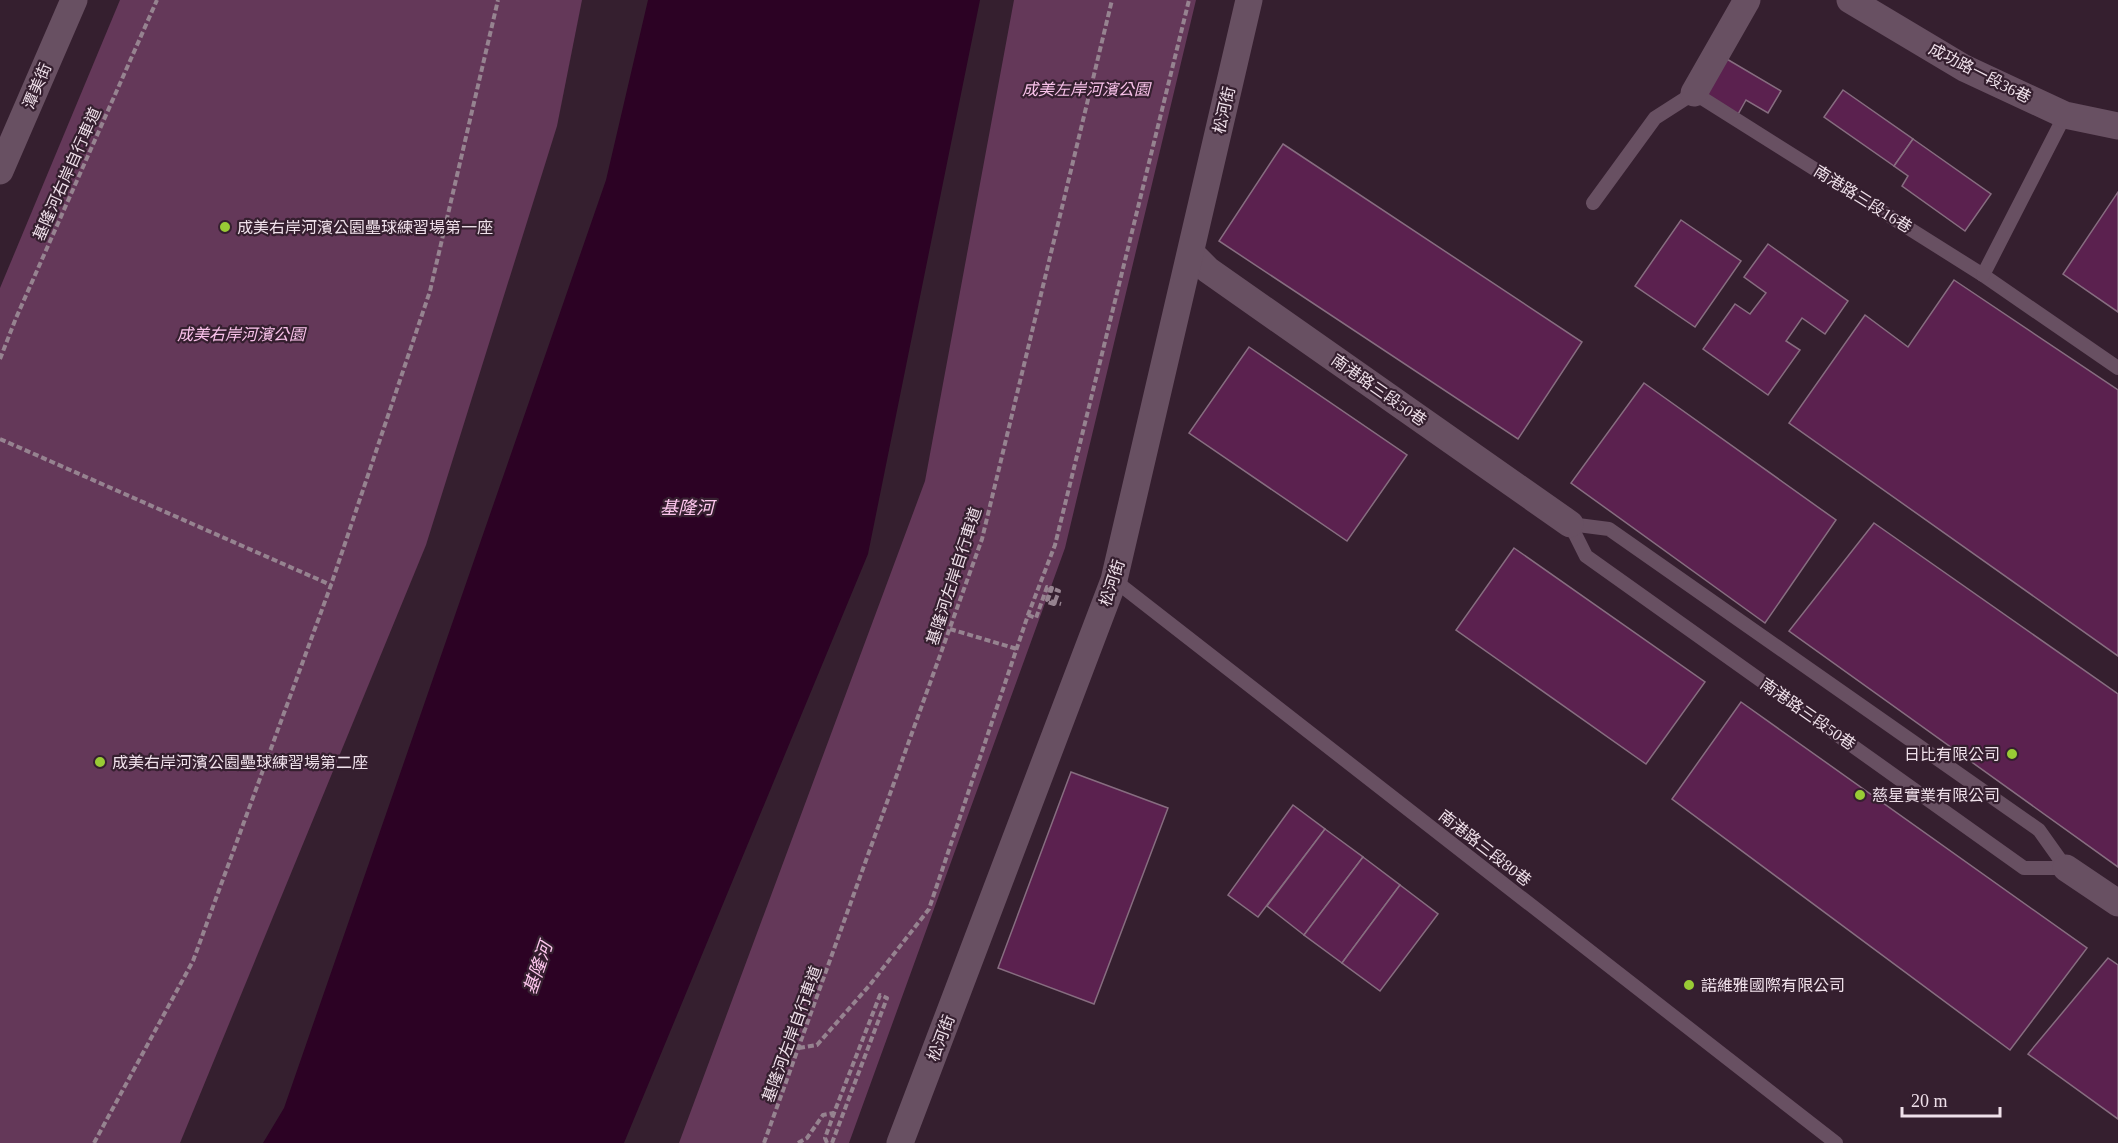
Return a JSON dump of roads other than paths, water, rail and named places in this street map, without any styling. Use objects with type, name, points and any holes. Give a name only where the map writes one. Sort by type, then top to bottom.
[{"type":"street","name":"潭美街","points":[[0,171],[74,0]]},
{"type":"street","name":"松河街","points":[[900,1143],[1114,580],[1249,0]]},
{"type":"street","points":[[1694,93],[1747,0]]},
{"type":"street","name":"成功路一段36巷","points":[[1850,0],[1964,68],[2064,115],[2118,126]]},
{"type":"street","name":"南港路三段50巷","points":[[1191,253],[1208,270],[1570,524]]},
{"type":"street","name":"南港路三段50巷","points":[[2066,868],[2118,903]]},
{"type":"lane","points":[[1593,203],[1655,118],[1694,93]]},
{"type":"lane","name":"南港路三段16巷","points":[[1694,93],[1983,275],[2118,368]]},
{"type":"lane","points":[[1983,275],[2064,115]]},
{"type":"lane","name":"南港路三段50巷","points":[[1570,524],[1609,529],[2039,830],[2066,868]]},
{"type":"lane","name":"南港路三段50巷","points":[[1570,524],[1586,556],[2024,868],[2066,868]]},
{"type":"lane","name":"南港路三段80巷","points":[[1114,580],[1836,1143]]},
{"type":"water","name":"基隆河","points":[[648,0],[980,0],[868,554],[624,1143],[263,1143],[284,1108],[606,180]]},
{"type":"place","name":"成美右岸河濱公園壘球練習場第一座","points":[[225,227]]},
{"type":"place","name":"日比有限公司","points":[[2012,754]]},
{"type":"place","name":"成美右岸河濱公園壘球練習場第二座","points":[[100,762]]},
{"type":"place","name":"慈星實業有限公司","points":[[1860,795]]},
{"type":"place","name":"諾維雅國際有限公司","points":[[1689,985]]},
{"type":"park label","name":"成美左岸河濱公園","points":[[1086,89]]},
{"type":"park label","name":"成美右岸河濱公園","points":[[241,334]]}]
